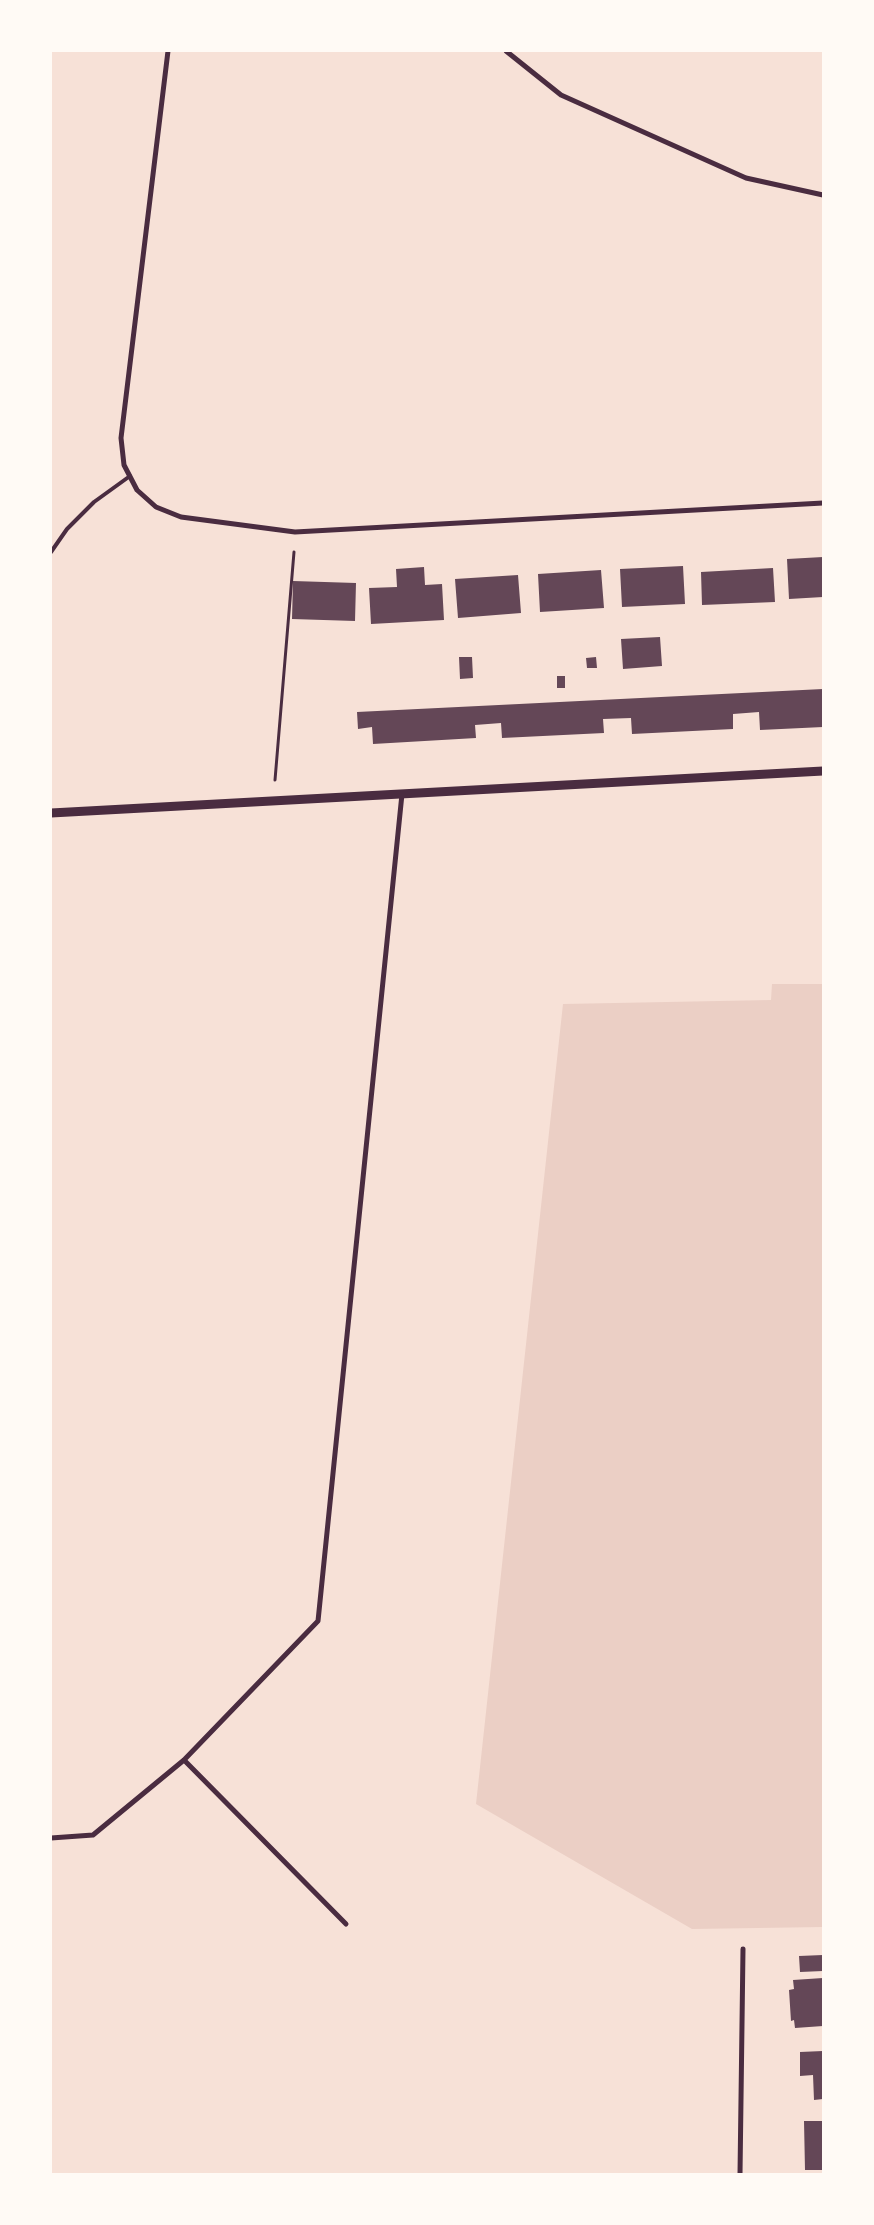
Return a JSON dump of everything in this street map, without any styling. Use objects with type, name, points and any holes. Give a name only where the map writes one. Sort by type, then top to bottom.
[{"type":"street","points":[[168,51],[121,438],[124,465],[137,490],[156,506],[181,517],[295,532],[823,504]]},
{"type":"street","points":[[506,51],[561,94],[746,178],[823,195]]},
{"type":"street","points":[[51,813],[823,771]]},
{"type":"street","points":[[51,1838],[93,1835],[184,1760],[318,1621],[402,794]]},
{"type":"street","points":[[184,1760],[346,1924]]},
{"type":"street","points":[[740,2174],[743,1949]]},
{"type":"lane","points":[[51,552],[67,529],[94,502],[130,476]]},
{"type":"path","points":[[274,800],[295,532]]},
{"type":"shaded area","points":[[772,984],[823,984],[823,1927],[692,1929],[476,1804],[563,1004],[771,1000]]},
{"type":"building","points":[[823,557],[823,597],[789,599],[787,559]]},
{"type":"building","points":[[683,566],[685,604],[622,607],[620,569]]},
{"type":"building","points":[[424,567],[425,585],[442,584],[444,620],[371,624],[369,588],[397,587],[396,569]]},
{"type":"building","points":[[773,568],[775,602],[702,605],[701,572]]},
{"type":"building","points":[[601,570],[604,608],[540,612],[538,574]]},
{"type":"building","points":[[518,575],[521,613],[458,618],[455,579]]},
{"type":"building","points":[[293,581],[356,583],[355,621],[292,619]]},
{"type":"building","points":[[660,637],[662,666],[623,669],[621,639]]},
{"type":"building","points":[[459,657],[472,657],[473,678],[460,679]]},
{"type":"building","points":[[596,657],[597,668],[587,668],[586,658]]},
{"type":"building","points":[[557,676],[565,676],[565,688],[557,688]]},
{"type":"building","points":[[823,689],[823,727],[760,730],[759,712],[733,714],[733,729],[632,734],[631,718],[603,719],[604,733],[502,738],[501,723],[475,725],[476,738],[373,744],[372,727],[358,729],[357,712]]},
{"type":"building","points":[[823,1955],[823,1971],[800,1972],[799,1956]]},
{"type":"building","points":[[823,1978],[823,2026],[795,2028],[794,2020],[791,2021],[789,1990],[794,1989],[793,1980]]},
{"type":"building","points":[[823,2051],[823,2099],[814,2100],[813,2075],[800,2076],[800,2052]]},
{"type":"building","points":[[804,2121],[823,2121],[823,2170],[805,2170]]}]
